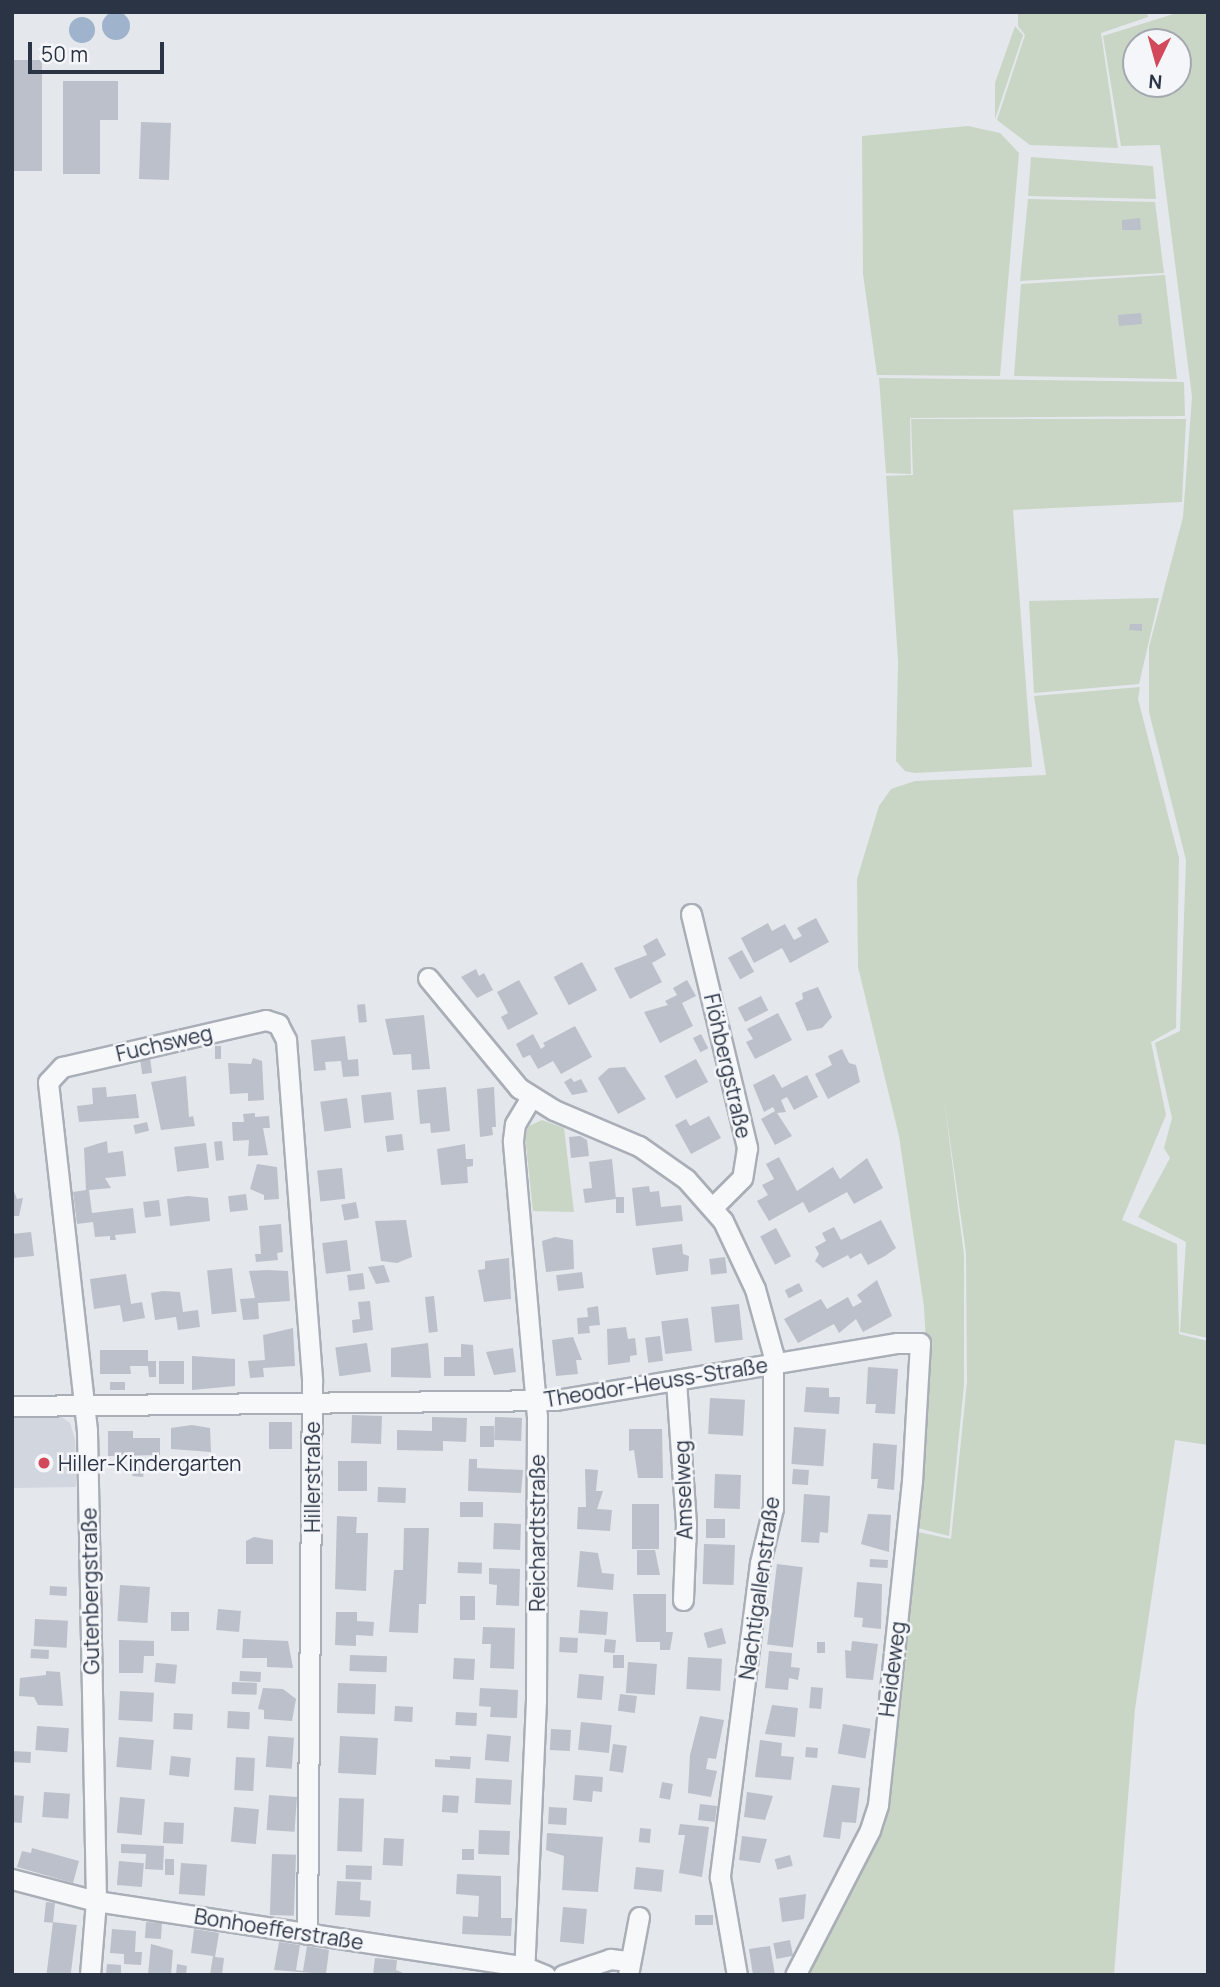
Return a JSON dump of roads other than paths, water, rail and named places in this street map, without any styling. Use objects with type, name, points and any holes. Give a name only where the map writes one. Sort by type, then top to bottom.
[{"type":"street","name":"Flöhbergstraße","points":[[691,914],[747,1148],[742,1178],[713,1207]]},
{"type":"street","name":"Nachtigallenstraße","points":[[428,978],[499,1069],[531,1097],[651,1154],[686,1179],[713,1207],[745,1261],[772,1364],[773,1508],[760,1563],[720,1877],[737,1975]]},
{"type":"street","name":"Fuchsweg","points":[[52,1074],[62,1067],[260,1020],[278,1024]]},
{"type":"street","name":"Hillerstraße","points":[[278,1024],[286,1041],[312,1403],[307,1934]]},
{"type":"street","name":"Gutenbergstraße","points":[[52,1074],[48,1090],[85,1404],[96,1901],[90,1975]]},
{"type":"street","name":"Reichardtstraße","points":[[524,1971],[536,1700],[537,1401],[513,1140],[515,1124],[531,1097]]},
{"type":"street","name":"Theodor-Heuss-Straße","points":[[12,1406],[537,1401],[676,1381],[897,1343],[920,1343]]},
{"type":"street","name":"Heideweg","points":[[795,1975],[870,1830],[878,1805],[912,1481],[920,1343]]},
{"type":"street","name":"Amselweg","points":[[676,1381],[686,1524],[683,1600]]},
{"type":"street","name":"Bonhoefferstraße","points":[[12,1879],[96,1901],[545,1975]]},
{"type":"street","points":[[564,1975],[610,1959],[629,1968],[639,1917]]},
{"type":"water","points":[[116,12],[126,16],[130,26],[126,36],[116,40],[106,36],[102,26],[106,16]]},
{"type":"water","points":[[82,17],[91,21],[95,30],[91,39],[82,43],[73,39],[69,30],[73,21]]},
{"type":"place","name":"Hiller-Kindergarten","points":[[44,1463]]}]
